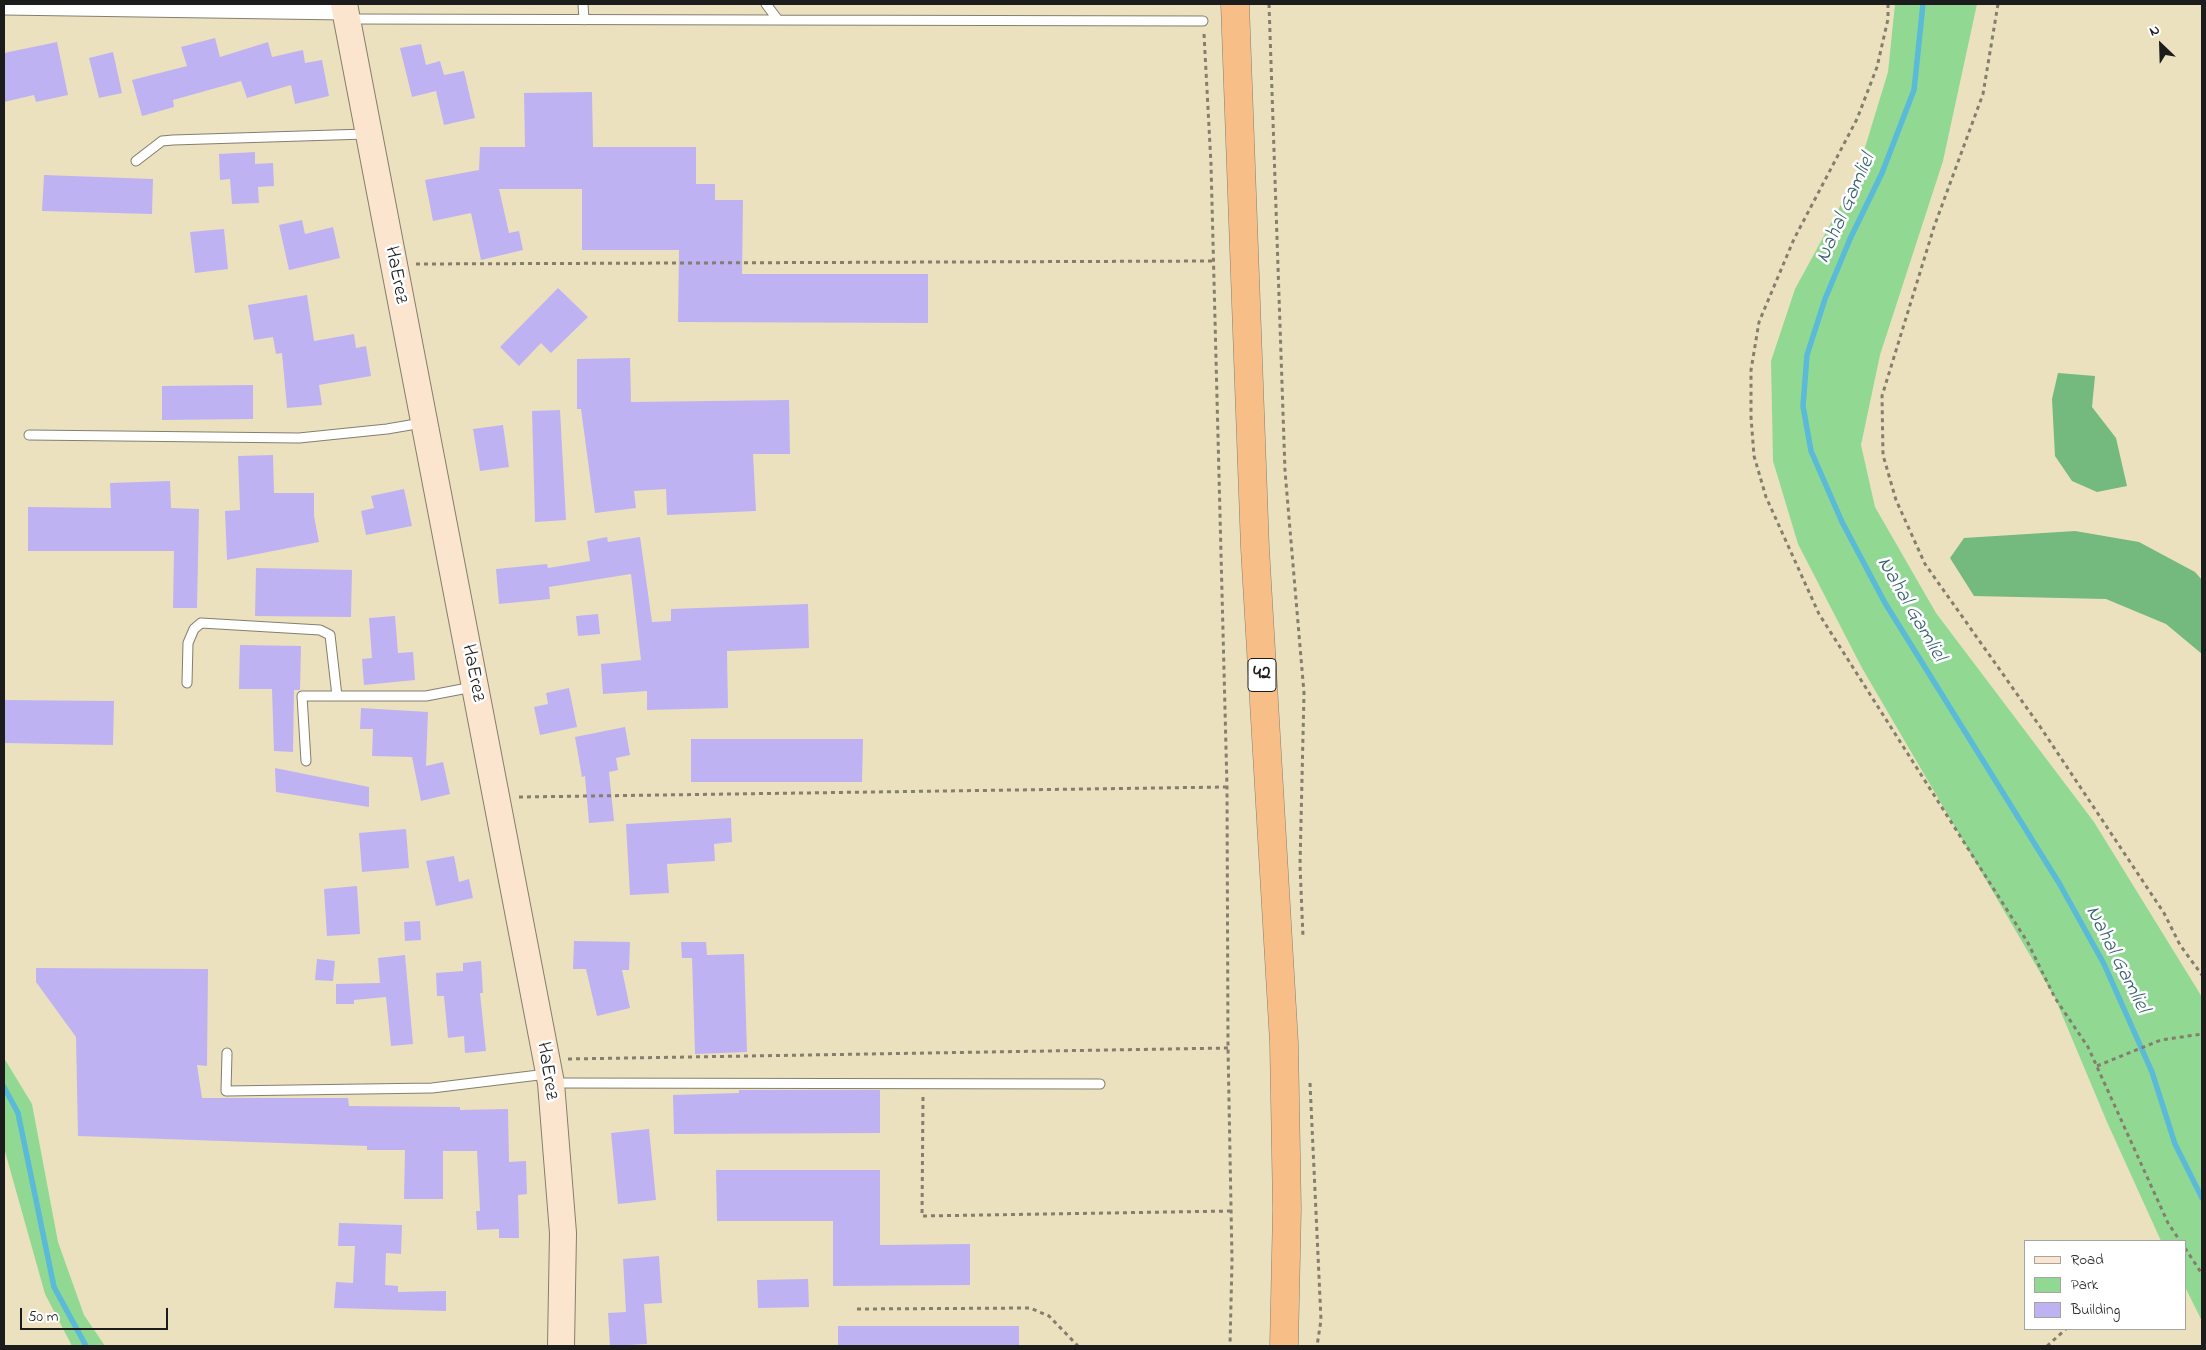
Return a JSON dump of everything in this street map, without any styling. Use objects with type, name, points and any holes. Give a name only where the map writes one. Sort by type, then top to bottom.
[{"type":"highway","name":"42","points":[[1235,4],[1254,548],[1284,1043],[1287,1210],[1284,1346]]},
{"type":"street","points":[[4,5],[345,11]]},
{"type":"street","name":"HaErez","points":[[345,11],[548,1072],[563,1232],[561,1346]]},
{"type":"lane","points":[[583,4],[584,20]]},
{"type":"lane","points":[[766,4],[778,20]]},
{"type":"lane","points":[[345,11],[584,20],[1204,22]]},
{"type":"lane","points":[[136,161],[162,141],[368,134]]},
{"type":"lane","points":[[29,435],[299,438],[387,430],[424,423]]},
{"type":"lane","points":[[187,683],[188,643],[194,629],[201,623],[320,630],[330,635],[337,696]]},
{"type":"lane","points":[[306,761],[302,696],[426,696],[474,687]]},
{"type":"lane","points":[[227,1053],[226,1091],[432,1088],[548,1072],[924,1084],[1100,1084]]},
{"type":"path","points":[[1269,4],[1285,471],[1304,693],[1300,865],[1304,944]]},
{"type":"path","points":[[1888,4],[1888,19],[1877,66],[1857,119],[1794,239],[1759,322],[1751,370],[1750,417],[1754,456],[1766,497],[1820,614],[2028,943],[2055,998],[2088,1047],[2168,1222],[2179,1240]]},
{"type":"path","points":[[1998,4],[1983,94],[1934,227],[1882,396],[1883,455],[1896,500],[1925,564],[2041,728],[2164,913],[2180,945],[2202,974]]},
{"type":"path","points":[[1204,22],[1214,260],[1227,787],[1228,1048],[1232,1260],[1230,1346]]},
{"type":"path","points":[[395,273],[416,264],[1214,260]]},
{"type":"path","points":[[496,797],[1227,787]]},
{"type":"path","points":[[2097,1066],[2161,1040],[2202,1034]]},
{"type":"path","points":[[548,1072],[1228,1048]]},
{"type":"path","points":[[1310,1073],[1321,1320],[1318,1346]]},
{"type":"path","points":[[924,1084],[922,1216],[1231,1211]]},
{"type":"path","points":[[2186,1250],[2202,1274]]},
{"type":"path","points":[[857,1309],[1030,1308],[1049,1316],[1078,1346]]},
{"type":"path","points":[[2047,1346],[2065,1330]]},
{"type":"green space","points":[[1895,4],[1977,4],[1943,161],[1880,355],[1861,445],[1875,507],[1936,613],[2094,822],[2202,997],[2202,1321],[2186,1289],[2186,1240],[2161,1240],[2107,1122],[2055,998],[1862,668],[1798,544],[1773,461],[1771,361],[1795,289],[1856,177],[1888,72]]},
{"type":"green space","points":[[2058,373],[2095,376],[2092,407],[2116,438],[2127,486],[2097,492],[2072,481],[2055,456],[2052,399]]},
{"type":"green space","points":[[2075,531],[2139,542],[2195,572],[2202,580],[2202,654],[2166,624],[2106,599],[1974,596],[1950,558],[1964,538]]},
{"type":"green space","points":[[4,1058],[32,1104],[58,1242],[84,1315],[105,1346],[72,1346],[45,1294],[4,1148]]},
{"type":"building","points":[[215,38],[220,57],[268,42],[272,57],[303,50],[305,63],[322,60],[329,96],[295,104],[291,85],[247,98],[241,81],[173,100],[174,107],[142,116],[132,80],[187,66],[181,47]]},
{"type":"building","points":[[57,42],[68,95],[36,102],[34,95],[4,102],[4,53]]},
{"type":"building","points":[[421,44],[426,65],[440,61],[444,75],[464,71],[475,118],[444,125],[436,91],[412,97],[400,48]]},
{"type":"building","points":[[113,52],[122,93],[99,98],[89,58]]},
{"type":"building","points":[[592,92],[593,147],[696,147],[696,184],[715,184],[715,200],[743,200],[742,274],[928,274],[928,323],[678,322],[679,250],[582,250],[582,189],[499,189],[509,233],[519,231],[523,250],[481,260],[471,213],[433,221],[425,180],[479,170],[480,147],[525,147],[524,93]]},
{"type":"building","points":[[255,152],[255,164],[273,163],[274,186],[258,187],[259,203],[232,204],[230,179],[220,180],[219,154]]},
{"type":"building","points":[[44,175],[153,179],[152,214],[42,211]]},
{"type":"building","points":[[302,220],[305,234],[333,227],[340,258],[289,270],[279,225]]},
{"type":"building","points":[[224,229],[228,269],[195,273],[190,232]]},
{"type":"building","points":[[558,288],[588,317],[551,353],[541,343],[519,366],[500,347]]},
{"type":"building","points":[[307,295],[314,341],[354,334],[356,348],[366,346],[371,376],[319,385],[322,405],[287,408],[282,353],[276,354],[273,337],[254,340],[248,305]]},
{"type":"building","points":[[630,358],[631,402],[789,400],[790,454],[753,454],[756,511],[667,515],[666,489],[634,491],[636,508],[595,513],[581,409],[577,409],[577,359]]},
{"type":"building","points":[[253,385],[253,419],[162,420],[162,386]]},
{"type":"building","points":[[560,410],[566,520],[535,522],[532,411]]},
{"type":"building","points":[[503,425],[509,467],[480,471],[473,429]]},
{"type":"building","points":[[273,455],[274,493],[314,493],[314,516],[319,542],[227,560],[225,511],[240,510],[238,456]]},
{"type":"building","points":[[170,481],[171,508],[199,509],[197,608],[173,608],[174,551],[28,551],[28,507],[111,508],[110,483]]},
{"type":"building","points":[[404,489],[412,526],[366,535],[361,511],[374,508],[371,496]]},
{"type":"building","points":[[607,537],[608,542],[640,537],[652,622],[671,621],[671,609],[808,604],[809,648],[727,651],[728,708],[647,710],[647,691],[603,694],[601,664],[641,660],[631,574],[549,587],[550,599],[499,604],[496,569],[547,564],[548,568],[590,561],[587,541]]},
{"type":"building","points":[[256,568],[352,570],[351,617],[255,616]]},
{"type":"building","points":[[598,614],[600,634],[578,636],[576,616]]},
{"type":"building","points":[[395,616],[398,653],[413,652],[415,680],[364,685],[362,659],[372,658],[369,618]]},
{"type":"building","points":[[240,645],[301,646],[300,690],[294,690],[293,752],[274,751],[272,689],[239,689]]},
{"type":"building","points":[[569,688],[577,727],[540,735],[534,707],[548,704],[546,693]]},
{"type":"building","points":[[4,700],[114,701],[113,745],[4,743]]},
{"type":"building","points":[[361,708],[428,712],[426,766],[443,762],[450,794],[421,801],[412,757],[372,756],[373,729],[360,729]]},
{"type":"building","points":[[625,727],[630,755],[616,758],[618,770],[609,772],[614,821],[589,823],[585,776],[582,777],[575,737]]},
{"type":"building","points":[[691,739],[863,739],[862,782],[691,782]]},
{"type":"building","points":[[275,768],[369,787],[369,807],[276,792]]},
{"type":"building","points":[[731,818],[732,842],[714,844],[715,861],[667,864],[669,893],[630,895],[626,824]]},
{"type":"building","points":[[406,829],[409,868],[362,872],[359,833]]},
{"type":"building","points":[[454,856],[459,882],[469,879],[473,898],[436,906],[426,861]]},
{"type":"building","points":[[357,886],[360,934],[327,936],[324,889]]},
{"type":"building","points":[[420,921],[421,940],[405,941],[404,922]]},
{"type":"building","points":[[574,941],[630,942],[629,970],[622,970],[630,1008],[597,1016],[586,969],[573,969]]},
{"type":"building","points":[[681,942],[706,942],[707,955],[744,954],[747,1052],[695,1054],[692,958],[682,958]]},
{"type":"building","points":[[405,955],[413,1044],[391,1046],[386,997],[354,1000],[354,1004],[336,1004],[336,984],[380,983],[378,958]]},
{"type":"building","points":[[317,959],[335,961],[333,981],[315,980]]},
{"type":"building","points":[[481,961],[483,993],[480,993],[486,1051],[465,1053],[464,1036],[448,1038],[444,996],[437,996],[436,973],[463,971],[463,963]]},
{"type":"building","points":[[36,968],[208,969],[207,1066],[197,1065],[202,1098],[348,1098],[349,1106],[460,1107],[460,1110],[508,1109],[509,1162],[526,1161],[527,1194],[518,1195],[519,1238],[499,1238],[499,1229],[477,1230],[476,1211],[480,1211],[477,1151],[443,1151],[443,1199],[404,1199],[405,1150],[367,1150],[367,1146],[78,1136],[76,1037],[36,982]]},
{"type":"building","points":[[739,1090],[880,1090],[880,1133],[674,1134],[673,1095],[739,1093]]},
{"type":"building","points":[[649,1129],[656,1200],[618,1204],[611,1133]]},
{"type":"building","points":[[716,1170],[880,1170],[880,1245],[970,1244],[970,1285],[833,1286],[833,1221],[717,1221]]},
{"type":"building","points":[[339,1223],[402,1225],[401,1254],[386,1253],[385,1285],[398,1286],[398,1292],[446,1291],[446,1311],[334,1308],[336,1282],[353,1283],[355,1246],[338,1246]]},
{"type":"building","points":[[659,1256],[662,1303],[644,1304],[647,1344],[610,1346],[608,1313],[626,1312],[623,1259]]},
{"type":"building","points":[[808,1279],[809,1307],[758,1308],[757,1280]]},
{"type":"building","points":[[838,1326],[1019,1326],[1019,1346],[838,1346]]},
{"type":"waterway","name":"Nahal Gamliel","points":[[1923,4],[1914,90],[1882,173],[1850,239],[1825,299],[1807,355],[1803,406],[1811,451],[1842,522],[1885,603],[2059,883],[2104,964],[2152,1072],[2175,1144],[2202,1198]]},
{"type":"waterway","points":[[4,1087],[18,1113],[54,1287],[86,1346]]}]
